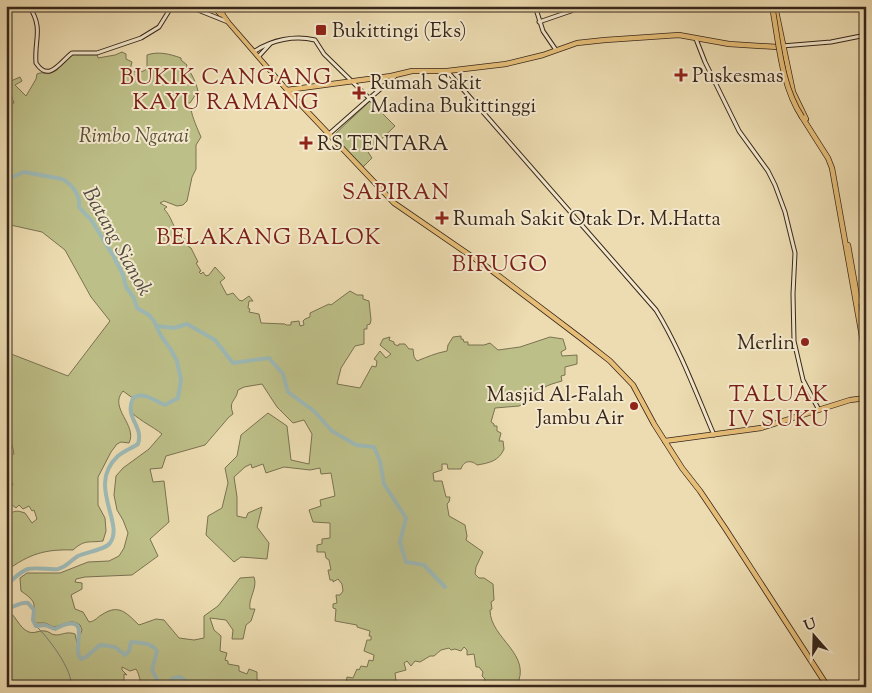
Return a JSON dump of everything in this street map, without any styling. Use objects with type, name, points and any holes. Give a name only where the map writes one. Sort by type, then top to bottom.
[{"type":"highway","points":[[773,6],[790,98],[797,112],[804,119]]},
{"type":"highway","points":[[773,6],[787,84],[793,101],[831,164],[840,203],[866,359]]},
{"type":"highway","points":[[288,90],[395,76],[412,71],[447,71],[506,64],[583,42],[679,35],[729,44],[780,47]]},
{"type":"highway","points":[[288,90],[395,205],[487,267],[610,361],[633,386],[682,468],[700,491],[741,552],[828,687]]},
{"type":"highway","points":[[855,294],[866,346]]},
{"type":"highway","points":[[665,441],[714,436],[760,428],[850,400],[866,398]]},
{"type":"main road","points":[[213,6],[223,15]]},
{"type":"main road","points":[[217,6],[228,22],[288,90]]},
{"type":"street","points":[[29,6],[36,19],[38,28],[36,63],[48,72],[54,70],[72,53],[97,53],[141,38],[160,27],[172,7]]},
{"type":"street","points":[[188,6],[228,22]]},
{"type":"street","points":[[535,6],[543,32],[556,50]]},
{"type":"street","points":[[539,22],[571,11],[578,6]]},
{"type":"street","points":[[780,47],[831,42],[866,35]]},
{"type":"street","points":[[255,51],[264,45],[281,39],[315,40],[324,54],[370,99]]},
{"type":"street","points":[[696,39],[705,62],[739,131],[768,171],[786,212],[795,253],[793,294],[794,341],[803,380],[820,410]]},
{"type":"street","points":[[259,56],[270,44]]},
{"type":"street","points":[[447,71],[656,310],[665,324],[692,382],[714,436]]},
{"type":"street","points":[[328,135],[395,76]]},
{"type":"green space","name":"Rimbo Ngarai","points":[[122,52],[126,54],[126,59],[132,62],[130,70],[136,72],[147,69],[147,55],[155,53],[181,58],[187,65],[186,67],[196,85],[198,91],[190,103],[187,103],[187,109],[191,109],[201,137],[196,145],[196,169],[192,177],[187,201],[183,205],[177,206],[164,201],[160,203],[167,207],[164,209],[175,228],[191,248],[201,271],[199,272],[201,274],[203,272],[206,276],[215,267],[225,278],[220,282],[227,295],[233,293],[242,301],[249,296],[253,301],[249,301],[249,312],[259,314],[261,323],[291,325],[291,322],[299,321],[300,326],[304,325],[303,321],[310,317],[310,313],[329,304],[331,305],[350,291],[357,295],[363,295],[363,299],[369,301],[371,320],[370,324],[367,325],[367,329],[364,329],[364,344],[355,346],[341,368],[337,384],[360,388],[372,366],[376,367],[377,361],[374,359],[380,351],[386,358],[391,354],[380,345],[383,339],[390,337],[389,340],[394,342],[394,344],[398,346],[399,344],[405,344],[409,349],[413,349],[414,357],[417,361],[447,351],[453,337],[461,336],[464,342],[468,342],[468,345],[490,343],[498,350],[520,347],[550,337],[563,339],[566,349],[561,352],[562,356],[577,355],[577,364],[565,367],[565,375],[561,376],[562,381],[544,388],[531,400],[519,406],[495,408],[491,422],[494,426],[497,426],[497,431],[501,433],[499,441],[503,441],[504,449],[496,459],[477,465],[466,462],[461,469],[448,469],[447,464],[442,464],[442,470],[433,473],[434,481],[442,481],[446,497],[450,497],[447,504],[449,516],[465,525],[466,540],[483,552],[475,574],[479,578],[484,578],[493,584],[494,600],[491,602],[492,609],[490,610],[492,620],[520,665],[520,675],[516,687],[473,687],[484,683],[485,679],[482,676],[483,672],[479,667],[476,667],[474,654],[467,655],[467,650],[464,647],[461,651],[449,648],[441,650],[434,656],[430,656],[420,662],[415,661],[411,666],[407,661],[404,663],[406,670],[395,673],[396,681],[400,687],[353,687],[346,684],[347,677],[353,678],[357,669],[359,670],[361,666],[367,667],[369,660],[373,661],[374,655],[364,651],[367,640],[371,640],[371,636],[369,636],[370,631],[357,627],[357,625],[335,621],[336,609],[333,608],[333,604],[337,603],[336,595],[340,595],[343,591],[342,584],[338,579],[333,582],[333,580],[330,580],[329,560],[326,558],[325,552],[317,552],[317,545],[322,544],[322,539],[330,538],[330,523],[313,522],[309,510],[321,506],[320,500],[335,496],[331,473],[321,474],[320,468],[310,470],[284,467],[266,473],[263,464],[252,468],[251,464],[234,477],[237,516],[246,518],[248,513],[262,507],[257,527],[269,543],[267,559],[241,557],[234,562],[206,535],[208,516],[222,508],[228,483],[225,468],[237,456],[241,435],[268,413],[287,426],[291,460],[309,464],[312,434],[304,420],[293,423],[277,407],[262,384],[238,390],[231,406],[233,414],[205,445],[166,456],[162,468],[150,469],[153,482],[164,481],[169,522],[150,539],[158,556],[132,575],[76,579],[75,582],[82,583],[82,589],[71,595],[75,609],[83,612],[89,622],[109,611],[119,610],[127,614],[139,625],[156,619],[164,620],[179,638],[194,640],[204,638],[204,616],[218,606],[240,578],[254,577],[255,585],[250,601],[250,609],[255,609],[251,621],[246,625],[243,639],[232,639],[233,630],[226,620],[210,618],[214,630],[221,636],[220,651],[227,653],[225,660],[228,661],[228,664],[239,666],[239,671],[247,674],[249,669],[257,672],[257,680],[264,682],[264,686],[144,687],[136,669],[130,671],[122,667],[122,670],[127,675],[124,674],[124,687],[31,687],[27,684],[23,687],[6,687],[6,647],[10,638],[9,633],[6,631],[9,623],[6,623],[6,611],[25,630],[33,633],[45,631],[56,635],[72,633],[75,634],[77,643],[82,630],[80,625],[74,622],[54,627],[45,623],[35,623],[34,603],[21,591],[20,578],[27,573],[60,573],[88,562],[109,561],[119,556],[124,548],[128,533],[117,510],[114,495],[116,476],[123,468],[149,449],[162,434],[132,413],[131,403],[134,399],[123,391],[119,397],[119,404],[131,436],[129,443],[121,442],[117,444],[98,477],[98,505],[105,518],[106,531],[103,541],[87,542],[73,550],[54,550],[38,554],[22,560],[6,571],[6,518],[17,511],[25,513],[32,523],[37,519],[34,510],[32,511],[29,506],[23,509],[19,505],[16,508],[11,504],[6,509],[6,496],[11,493],[8,488],[13,485],[6,469],[6,456],[14,454],[12,444],[7,445],[6,440],[6,367],[9,364],[6,364],[6,352],[68,376],[110,321],[91,297],[65,250],[42,232],[6,224],[6,95],[9,104],[14,103],[8,87],[12,85],[11,81],[20,77],[22,81],[15,85],[26,96],[37,74],[56,71],[71,54],[97,53],[98,58]]},
{"type":"green space","points":[[370,101],[395,126],[368,152],[372,158],[363,167],[333,136]]},
{"type":"waterway","name":"Batang Sianok","points":[[6,180],[24,172],[62,179],[72,187],[79,199],[79,207],[92,221],[114,257],[137,308],[149,315],[154,321],[171,350],[177,361],[181,380],[178,398],[165,405],[145,396],[133,398],[131,411],[138,432],[138,444],[118,456],[109,467],[105,479],[105,491],[113,525],[113,535],[110,543],[78,556],[58,569],[35,568],[25,570],[6,585]]},
{"type":"waterway","points":[[157,326],[174,328],[187,324],[215,340],[233,363],[269,358],[283,374],[288,392],[314,411],[332,431],[356,445],[374,447],[380,461],[384,484],[406,518],[400,542],[406,562],[424,565],[445,587]]},
{"type":"waterway","name":"Batang Sianok","points":[[6,608],[28,603],[34,610],[33,620],[36,626],[45,625],[55,629],[67,624],[77,626],[79,630],[78,654],[81,659],[100,645],[115,647],[125,655],[129,651],[131,642],[149,644],[157,651],[152,670],[158,681],[165,684],[174,678],[180,677],[194,687]]},
{"type":"waterway","points":[[36,626],[53,646],[64,664],[71,680],[71,687]]},
{"type":"place","name":"Bukittingi (Eks)","points":[[321,30]]},
{"type":"place","name":"Puskesmas","points":[[681,75]]},
{"type":"place","name":"Rumah Sakit Madina Bukittinggi","points":[[359,93]]},
{"type":"place","name":"RS TENTARA","points":[[306,143]]},
{"type":"place","name":"Rumah Sakit Otak Dr. M.Hatta","points":[[442,218]]},
{"type":"place","name":"Merlin","points":[[805,342]]},
{"type":"place","name":"Masjid Al-Falah Jambu Air","points":[[634,406]]},
{"type":"district","name":"BUKIK CANGANG KAYU RAMANG","points":[[226,88]]},
{"type":"district","name":"SAPIRAN","points":[[396,191]]},
{"type":"district","name":"BELAKANG BALOK","points":[[269,236]]},
{"type":"district","name":"BIRUGO","points":[[500,263]]},
{"type":"district","name":"TALUAK IV SUKU","points":[[779,406]]}]
